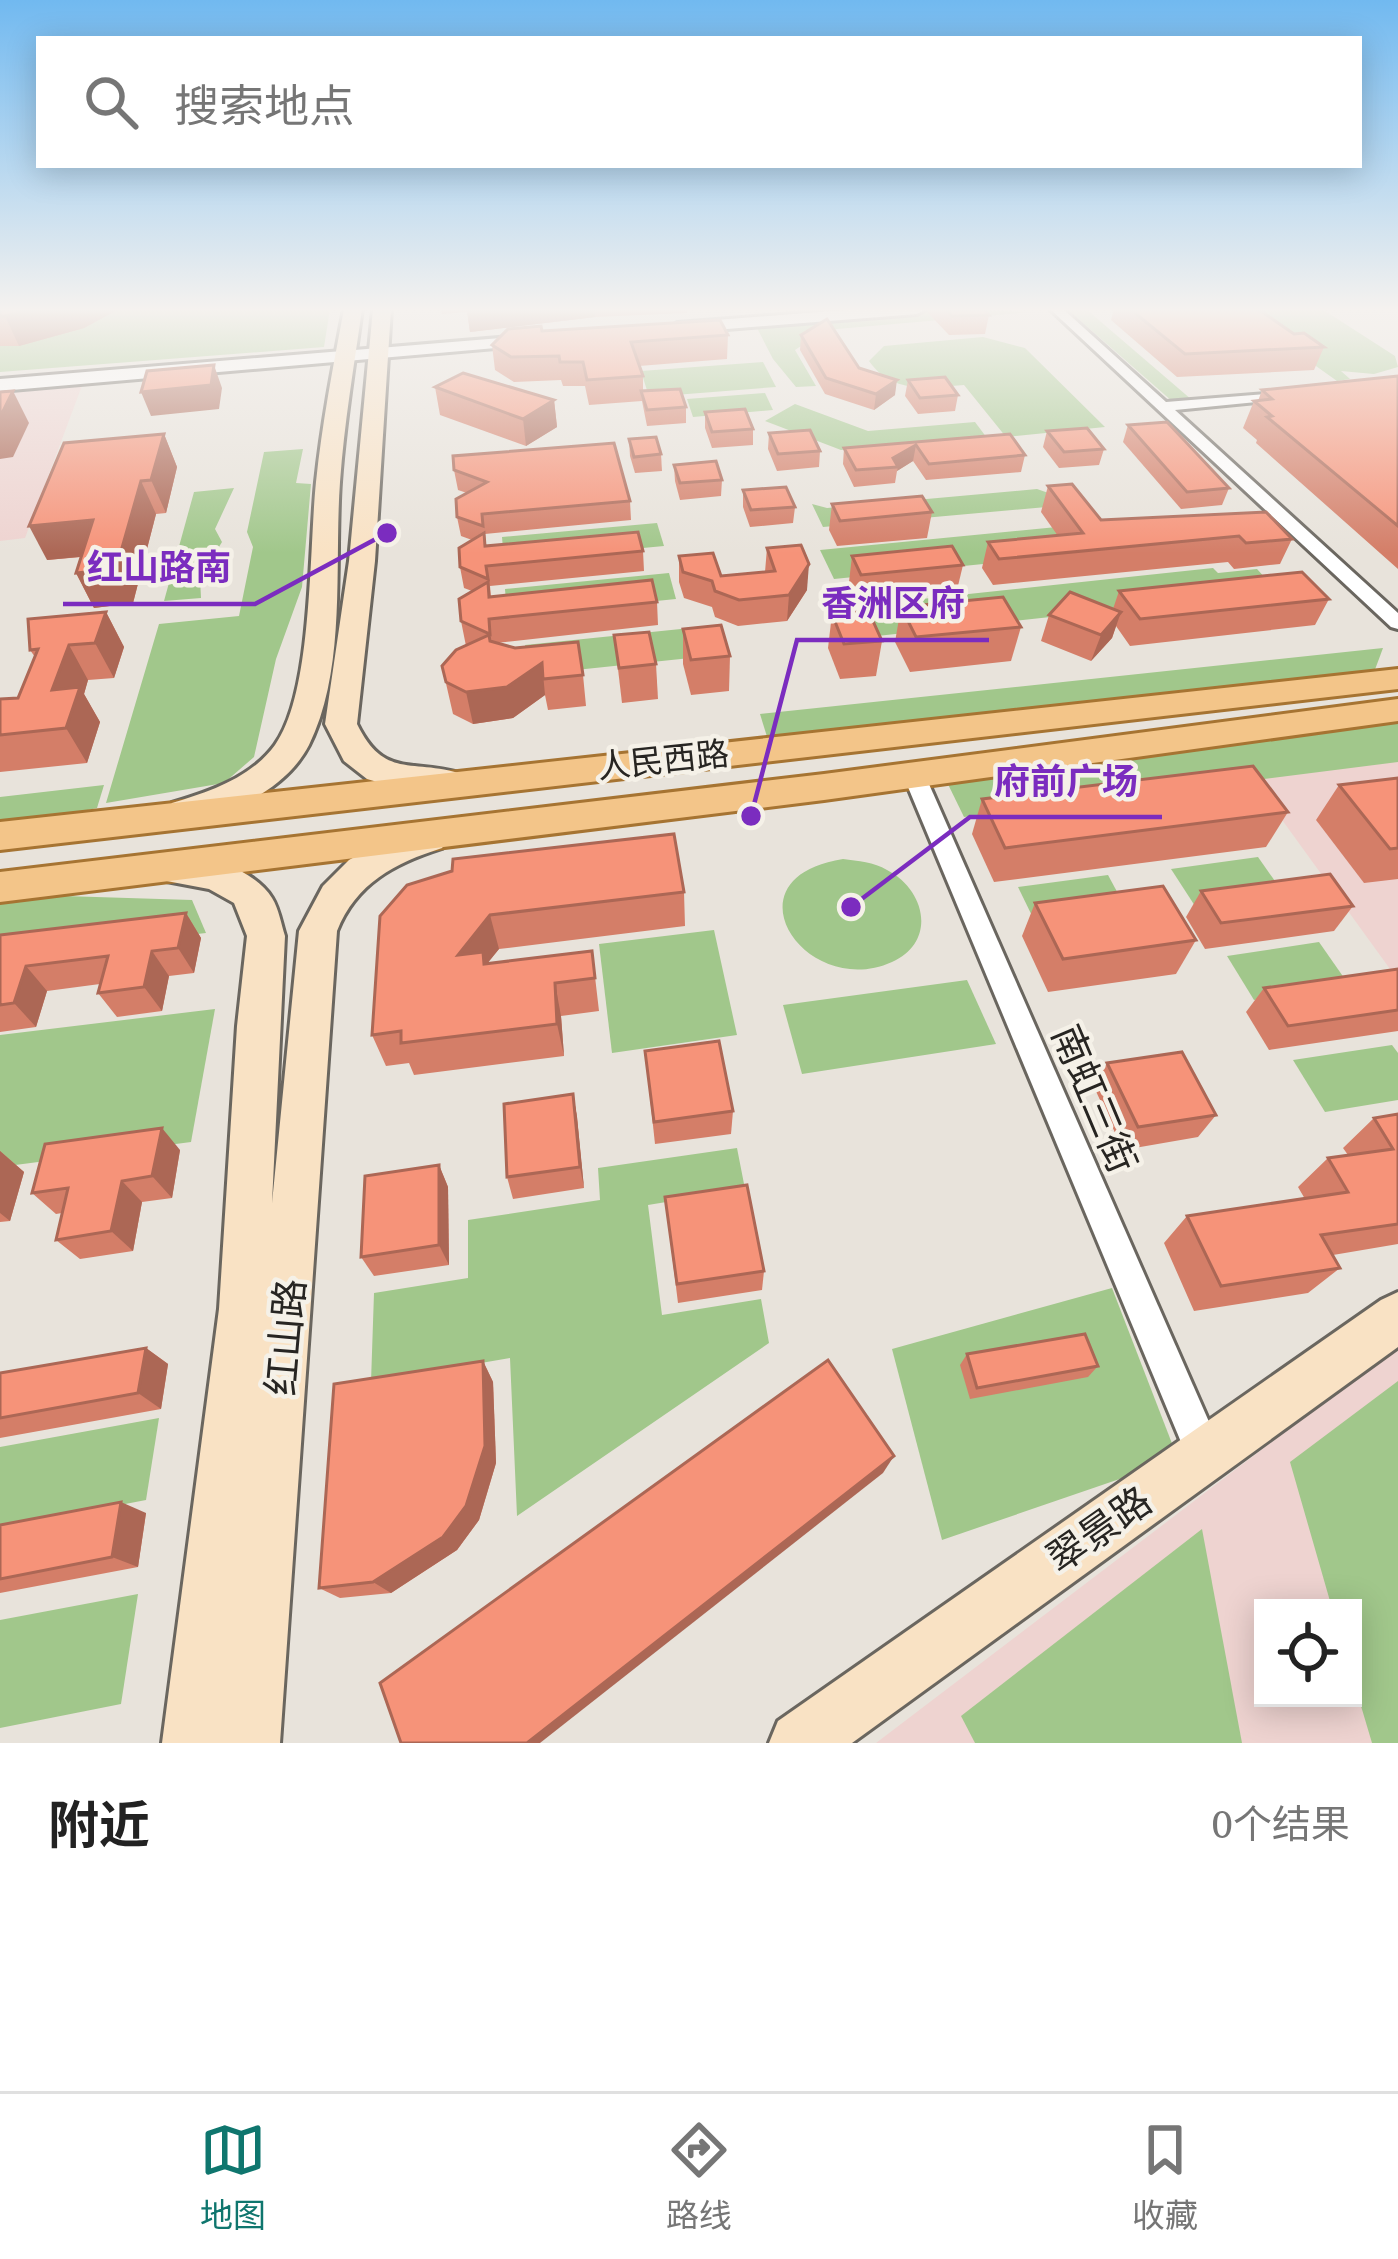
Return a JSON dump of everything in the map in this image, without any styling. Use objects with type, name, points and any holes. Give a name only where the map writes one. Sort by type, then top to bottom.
[{"type":"main road","points":[[169,816],[221,801],[256,782],[283,757],[302,727],[321,598],[328,480],[341,390]]},
{"type":"main road","points":[[376,390],[362,561],[341,724],[355,753],[380,771],[415,781],[469,781]]},
{"type":"main road","points":[[0,887],[914,775],[1214,733],[1396,676]]},
{"type":"main road","name":"人民西路","points":[[0,836],[1396,676]]},
{"type":"main road","name":"红山路","points":[[249,1743],[318,931],[331,901],[357,871],[400,848],[466,831]]},
{"type":"main road","name":"红山路","points":[[160,868],[200,872],[232,883],[258,906],[266,936],[257,1026],[244,1309],[193,1743]]},
{"type":"main road","name":"翠景路","points":[[800,1743],[1398,1317]]},
{"type":"street","points":[[1146,390],[1398,623]]},
{"type":"street","points":[[1164,407],[1304,394]]},
{"type":"street","points":[[1372,603],[1395,633],[1396,676]]},
{"type":"street","name":"南虹三街","points":[[914,775],[1204,1453]]},
{"type":"shaded area","points":[[0,390],[80,390],[25,538],[0,541]]},
{"type":"shaded area","points":[[1398,758],[1398,968],[1390,969],[1251,777]]},
{"type":"shaded area","points":[[1398,1346],[1398,1743],[876,1743]]},
{"type":"green space","points":[[647,390],[734,390],[649,397]]},
{"type":"green space","points":[[968,390],[1068,390],[1105,427],[1006,437]]},
{"type":"green space","points":[[1160,390],[1181,390],[1192,400],[1173,402]]},
{"type":"green space","points":[[765,393],[773,410],[693,417],[687,399]]},
{"type":"green space","points":[[795,404],[868,431],[975,422],[987,438],[841,450],[765,421]]},
{"type":"green space","points":[[303,449],[296,483],[311,484],[302,587],[276,659],[254,757],[224,783],[106,803],[159,624],[239,616],[253,547],[247,532],[264,452]]},
{"type":"green space","points":[[234,488],[215,529],[222,542],[200,578],[201,598],[164,601],[194,492]]},
{"type":"green space","points":[[1037,489],[1080,504],[823,527],[812,504],[827,508]]},
{"type":"green space","points":[[1138,519],[1062,556],[834,579],[820,550]]},
{"type":"green space","points":[[657,523],[664,546],[504,561],[502,537]]},
{"type":"green space","points":[[1213,568],[1218,573],[1257,569],[1278,592],[850,639],[837,608]]},
{"type":"green space","points":[[669,573],[676,599],[507,616],[505,589]]},
{"type":"green space","points":[[710,626],[719,655],[528,675],[525,645]]},
{"type":"green space","points":[[1383,648],[1373,675],[769,743],[760,714]]},
{"type":"green space","points":[[1398,719],[1398,762],[964,817],[943,774]]},
{"type":"green space","points":[[104,785],[97,808],[0,829],[0,797]]},
{"type":"green space","points":[[1258,857],[1284,894],[1195,906],[1171,869]]},
{"type":"green space","points":[[843,859],[887,870],[911,890],[918,903],[921,916],[916,942],[892,962],[860,970],[831,965],[807,952],[790,932],[783,910],[788,889],[807,870]]},
{"type":"green space","points":[[1108,875],[1129,914],[1037,926],[1018,887]]},
{"type":"green space","points":[[0,894],[192,900],[206,933],[0,956]]},
{"type":"green space","points":[[714,930],[737,1035],[612,1053],[599,944]]},
{"type":"green space","points":[[1319,942],[1349,985],[1254,1000],[1227,956]]},
{"type":"green space","points":[[967,980],[996,1044],[802,1074],[783,1005]]},
{"type":"green space","points":[[215,1009],[191,1142],[0,1167],[0,1035]]},
{"type":"green space","points":[[1392,1045],[1398,1053],[1398,1100],[1325,1112],[1293,1060]]},
{"type":"green space","points":[[737,1148],[745,1189],[648,1205],[662,1315],[761,1299],[769,1343],[517,1516],[510,1358],[371,1382],[374,1293],[468,1278],[468,1220],[600,1200],[598,1168]]},
{"type":"green space","points":[[1112,1288],[1178,1459],[942,1540],[892,1349]]},
{"type":"green space","points":[[1398,1381],[1398,1743],[1372,1743],[1361,1707],[1362,1599],[1329,1599],[1290,1462]]},
{"type":"green space","points":[[159,1418],[146,1500],[0,1528],[0,1447]]},
{"type":"green space","points":[[1202,1529],[1242,1743],[975,1743],[961,1716]]},
{"type":"green space","points":[[138,1594],[121,1704],[0,1728],[0,1620]]},
{"type":"building","points":[[444,390],[521,390],[554,400],[523,419]]},
{"type":"building","points":[[680,390],[686,407],[647,410],[641,391]]},
{"type":"building","points":[[915,390],[955,390],[958,395],[920,398]]},
{"type":"building","points":[[1262,390],[1398,390],[1398,526],[1254,401],[1272,399]]},
{"type":"building","points":[[13,391],[0,417],[0,392]]},
{"type":"building","points":[[745,409],[753,429],[712,432],[705,412]]},
{"type":"building","points":[[1167,422],[1229,488],[1187,492],[1128,425]]},
{"type":"building","points":[[1087,428],[1104,449],[1064,452],[1047,431]]},
{"type":"building","points":[[810,430],[820,451],[778,454],[769,433]]},
{"type":"building","points":[[164,434],[151,480],[141,481],[116,569],[76,573],[93,520],[29,526],[64,443]]},
{"type":"building","points":[[1010,434],[1025,455],[929,464],[916,445],[893,458],[898,467],[856,470],[844,448]]},
{"type":"building","points":[[656,437],[661,454],[634,457],[629,439]]},
{"type":"building","points":[[614,443],[630,501],[482,514],[483,526],[457,517],[456,499],[487,482],[454,470],[453,456]]},
{"type":"building","points":[[716,461],[722,480],[680,483],[674,465]]},
{"type":"building","points":[[1072,484],[1101,520],[1266,512],[1292,539],[1246,543],[1239,536],[999,559],[988,542],[1083,533],[1048,486]]},
{"type":"building","points":[[786,487],[795,507],[751,510],[743,490]]},
{"type":"building","points":[[922,496],[932,512],[840,521],[832,504]]},
{"type":"building","points":[[638,532],[643,551],[486,566],[488,579],[460,567],[459,548],[484,533],[485,546]]},
{"type":"building","points":[[801,545],[809,564],[789,595],[739,600],[715,591],[712,581],[683,572],[679,556],[713,553],[721,576],[775,571],[767,548]]},
{"type":"building","points":[[952,546],[963,565],[861,575],[852,556]]},
{"type":"building","points":[[1302,572],[1329,599],[1140,619],[1119,591]]},
{"type":"building","points":[[652,580],[657,602],[489,619],[490,634],[461,621],[459,599],[488,582],[489,597]]},
{"type":"building","points":[[1070,592],[1121,612],[1101,635],[1049,615]]},
{"type":"building","points":[[1003,597],[1021,627],[916,637],[901,607]]},
{"type":"building","points":[[868,610],[882,641],[844,644],[832,614]]},
{"type":"building","points":[[106,612],[95,643],[69,645],[52,690],[80,687],[66,728],[0,735],[0,699],[18,698],[38,649],[30,650],[28,619]]},
{"type":"building","points":[[721,625],[730,656],[691,660],[683,629]]},
{"type":"building","points":[[649,632],[656,664],[619,668],[614,635]]},
{"type":"building","points":[[489,635],[490,641],[515,648],[578,642],[583,675],[543,679],[542,663],[507,687],[466,692],[446,682],[442,666],[456,650]]},
{"type":"building","points":[[1253,766],[1288,812],[1005,848],[982,799]]},
{"type":"building","points":[[1398,778],[1398,848],[1390,849],[1339,785]]},
{"type":"building","points":[[674,834],[684,892],[490,915],[458,955],[483,952],[484,964],[592,951],[595,978],[555,983],[557,1024],[401,1043],[401,1031],[372,1035],[380,916],[407,885],[452,871],[453,859]]},
{"type":"building","points":[[1330,874],[1353,906],[1221,923],[1201,891]]},
{"type":"building","points":[[1163,886],[1196,940],[1063,959],[1035,903]]},
{"type":"building","points":[[186,913],[178,948],[152,951],[144,987],[98,993],[108,956],[26,966],[14,1003],[0,1005],[0,935]]},
{"type":"building","points":[[1398,969],[1398,1010],[1288,1026],[1264,988]]},
{"type":"building","points":[[719,1041],[733,1111],[654,1122],[645,1051]]},
{"type":"building","points":[[1182,1052],[1216,1115],[1138,1127],[1107,1063]]},
{"type":"building","points":[[573,1094],[580,1167],[507,1177],[504,1104]]},
{"type":"building","points":[[1398,1114],[1398,1224],[1321,1235],[1340,1268],[1221,1286],[1187,1216],[1348,1192],[1328,1158],[1393,1149],[1374,1118]]},
{"type":"building","points":[[162,1128],[152,1176],[122,1181],[111,1231],[56,1240],[68,1188],[32,1193],[45,1144]]},
{"type":"building","points":[[439,1165],[439,1245],[361,1257],[365,1176]]},
{"type":"building","points":[[747,1185],[764,1271],[677,1284],[665,1197]]},
{"type":"building","points":[[1085,1334],[1098,1366],[977,1388],[967,1354]]},
{"type":"building","points":[[146,1348],[138,1393],[0,1418],[0,1373]]},
{"type":"building","points":[[828,1360],[894,1456],[527,1743],[401,1743],[380,1683]]},
{"type":"building","points":[[483,1361],[485,1446],[466,1506],[443,1537],[373,1582],[319,1588],[334,1384]]},
{"type":"building","points":[[121,1502],[112,1557],[0,1579],[0,1525]]},
{"type":"place","name":"红山路南","points":[[387,533]]},
{"type":"place","name":"香洲区府","points":[[751,816]]},
{"type":"place","name":"府前广场","points":[[851,907]]}]
